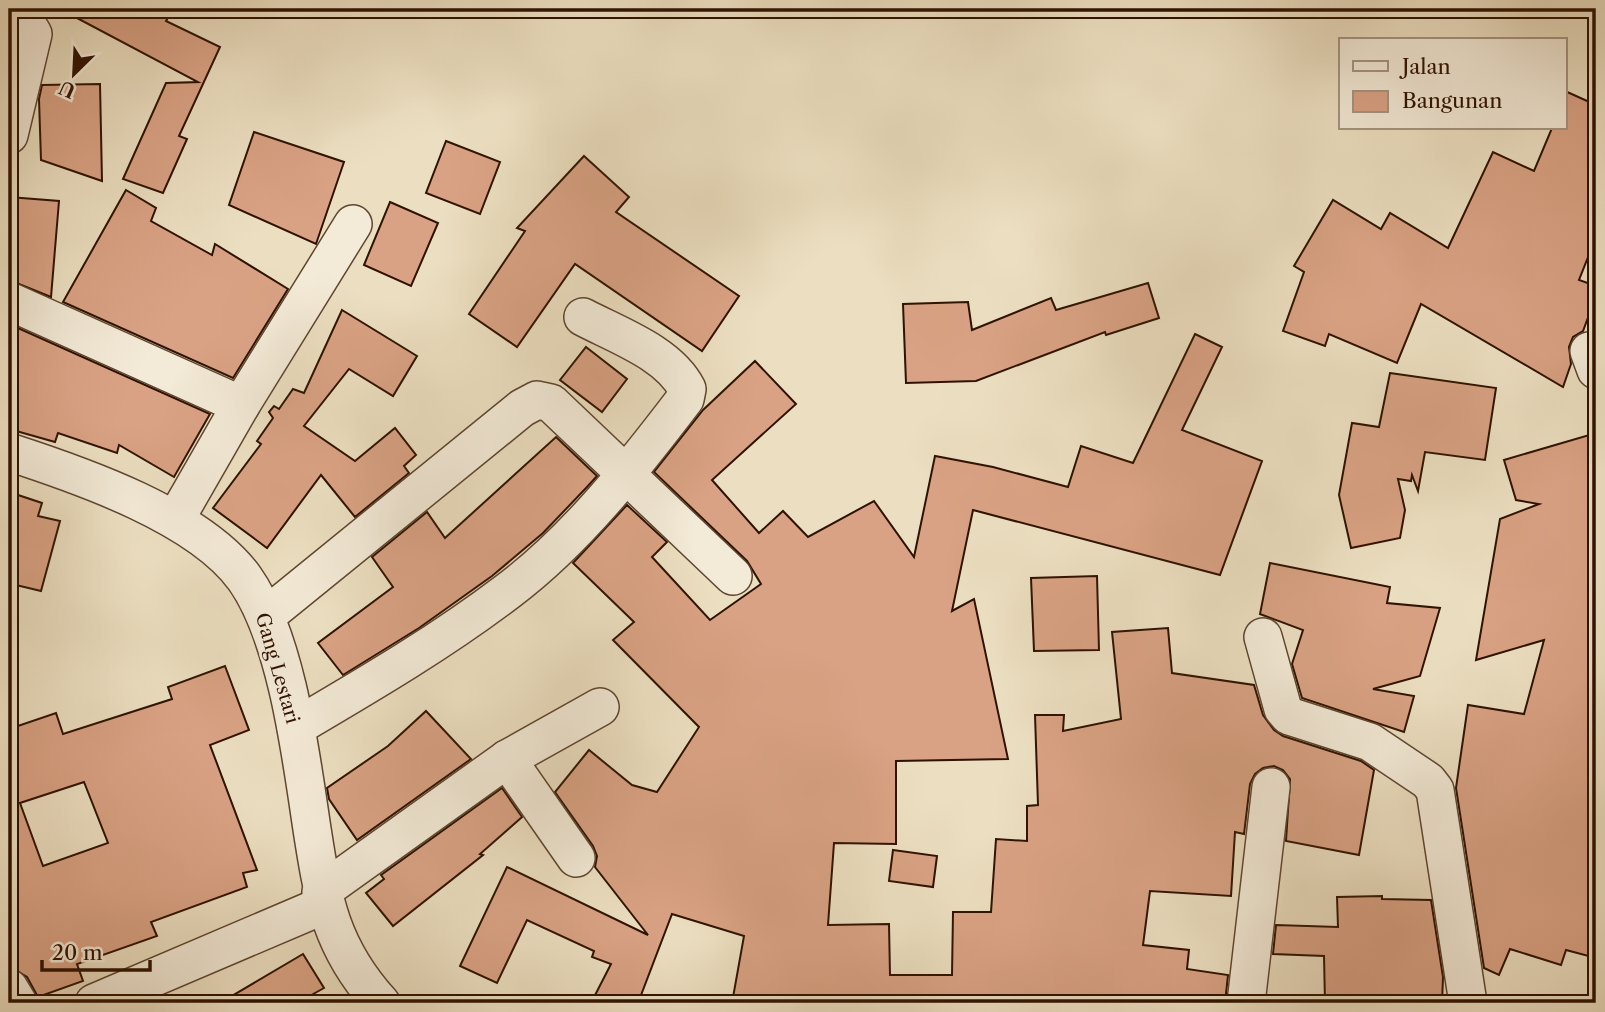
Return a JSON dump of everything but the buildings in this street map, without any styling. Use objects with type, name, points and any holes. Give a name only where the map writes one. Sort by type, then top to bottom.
[{"type":"street","points":[[9,9],[24,19],[33,34],[9,135]]},
{"type":"street","points":[[175,520],[241,405],[354,224]]},
{"type":"street","points":[[9,301],[241,405]]},
{"type":"street","points":[[296,727],[391,671],[510,590],[577,527],[627,473],[685,399],[687,389],[684,382],[649,352],[583,317]]},
{"type":"street","points":[[266,615],[522,408],[537,400],[551,403],[733,576]]},
{"type":"street","name":"Gang Lestari","points":[[9,452],[63,470],[175,520],[221,554],[244,578],[266,615],[296,727],[323,899],[346,958],[381,1003]]},
{"type":"street","points":[[1263,637],[1283,709],[1289,716],[1370,742],[1435,790],[1468,1003]]},
{"type":"street","points":[[94,1003],[323,899],[507,759],[600,707]]},
{"type":"street","points":[[507,759],[576,858]]},
{"type":"street","points":[[1246,1003],[1271,787]]},
{"type":"street","points":[[9,988],[18,1003]]}]
